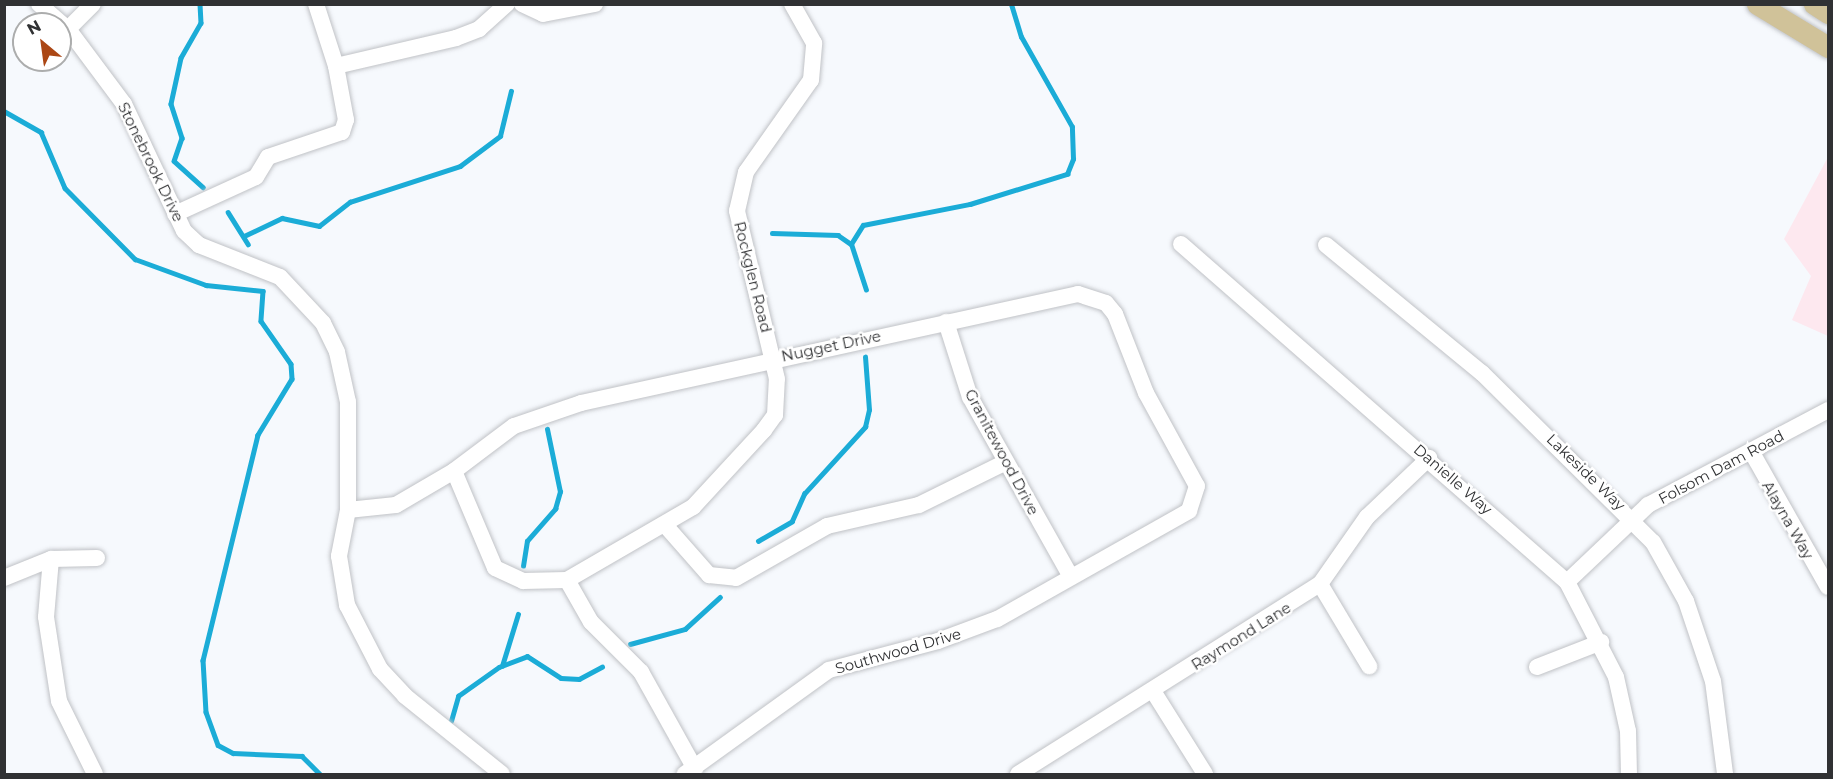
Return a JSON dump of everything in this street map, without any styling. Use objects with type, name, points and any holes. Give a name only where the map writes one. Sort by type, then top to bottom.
[{"type":"main road","points":[[1757,4],[1828,47]]},
{"type":"main road","points":[[1814,4],[1828,13]]},
{"type":"street","points":[[72,25],[93,4]]},
{"type":"street","points":[[175,214],[256,177],[268,157],[342,132],[346,120],[336,66],[316,4]]},
{"type":"street","points":[[336,66],[456,38],[479,29],[507,4]]},
{"type":"street","points":[[522,4],[543,14],[595,4]]},
{"type":"street","name":"Rockglen Road","points":[[454,471],[495,568],[523,580],[567,580],[665,525],[721,480],[775,415],[779,397],[773,358],[737,212],[746,172],[812,80],[814,43],[792,4]]},
{"type":"street","name":"Stonebrook Drive","points":[[72,34],[124,104],[175,214],[199,245],[280,277],[323,323],[346,383],[348,510],[341,532],[341,581],[361,639],[405,696],[502,774]]},
{"type":"street","name":"Danielle Way","points":[[1181,244],[1429,458],[1567,582],[1601,642],[1625,713],[1629,774]]},
{"type":"street","name":"Lakeside Way","points":[[1326,245],[1482,373],[1634,519],[1669,567],[1696,628],[1721,715],[1725,774]]},
{"type":"street","name":"Nugget Drive","points":[[348,510],[396,504],[454,471],[514,426],[537,417],[773,358],[1078,294],[1106,303],[1115,314],[1146,393],[1197,486],[1197,499],[1186,513]]},
{"type":"street","name":"Granitewood Drive","points":[[946,322],[966,386],[1071,577]]},
{"type":"street","name":"Folsom Dam Road","points":[[1567,582],[1648,506],[1828,410]]},
{"type":"street","name":"Alayna Way","points":[[1751,451],[1828,587]]},
{"type":"street","name":"Raymond Lane","points":[[1018,774],[1153,692],[1320,584],[1366,517],[1429,458]]},
{"type":"street","points":[[665,525],[709,575],[736,578],[827,526],[919,505],[1006,462]]},
{"type":"street","name":"Southwood Drive","points":[[690,772],[830,670],[966,632],[1186,513]]},
{"type":"street","points":[[4,578],[51,559],[97,558]]},
{"type":"street","points":[[51,559],[46,617],[51,673],[69,728],[95,774]]},
{"type":"street","points":[[567,580],[591,622],[641,672],[690,772]]},
{"type":"street","points":[[1320,584],[1369,666]]},
{"type":"street","points":[[1537,667],[1601,642]]},
{"type":"street","points":[[1153,692],[1205,774]]},
{"type":"shaded area","points":[[1828,157],[1828,336],[1792,320],[1811,276],[1784,239]]},
{"type":"waterway","points":[[200,4],[201,23],[181,58],[171,104],[182,138],[174,161],[203,187]]},
{"type":"waterway","points":[[866,290],[851,244],[863,225],[970,204],[1067,174],[1073,159],[1072,127],[1021,37],[1011,4]]},
{"type":"waterway","points":[[244,236],[282,218],[319,226],[350,202],[460,166],[500,136],[511,91]]},
{"type":"waterway","points":[[4,111],[41,132],[65,188],[135,259],[206,285],[263,291],[261,321],[291,364],[292,379],[258,435],[203,660],[206,712],[218,745],[233,753],[302,756],[320,774]]},
{"type":"waterway","points":[[228,212],[248,244]]},
{"type":"waterway","points":[[772,233],[838,235],[851,244]]},
{"type":"waterway","points":[[758,541],[792,521],[804,494],[865,427],[869,410],[865,357]]},
{"type":"waterway","points":[[523,566],[527,541],[555,509],[560,492],[547,429]]},
{"type":"waterway","points":[[630,644],[685,629],[720,597]]},
{"type":"waterway","points":[[502,666],[518,614]]},
{"type":"waterway","points":[[451,721],[458,696],[499,667],[527,656],[561,678],[579,679],[602,667]]}]
